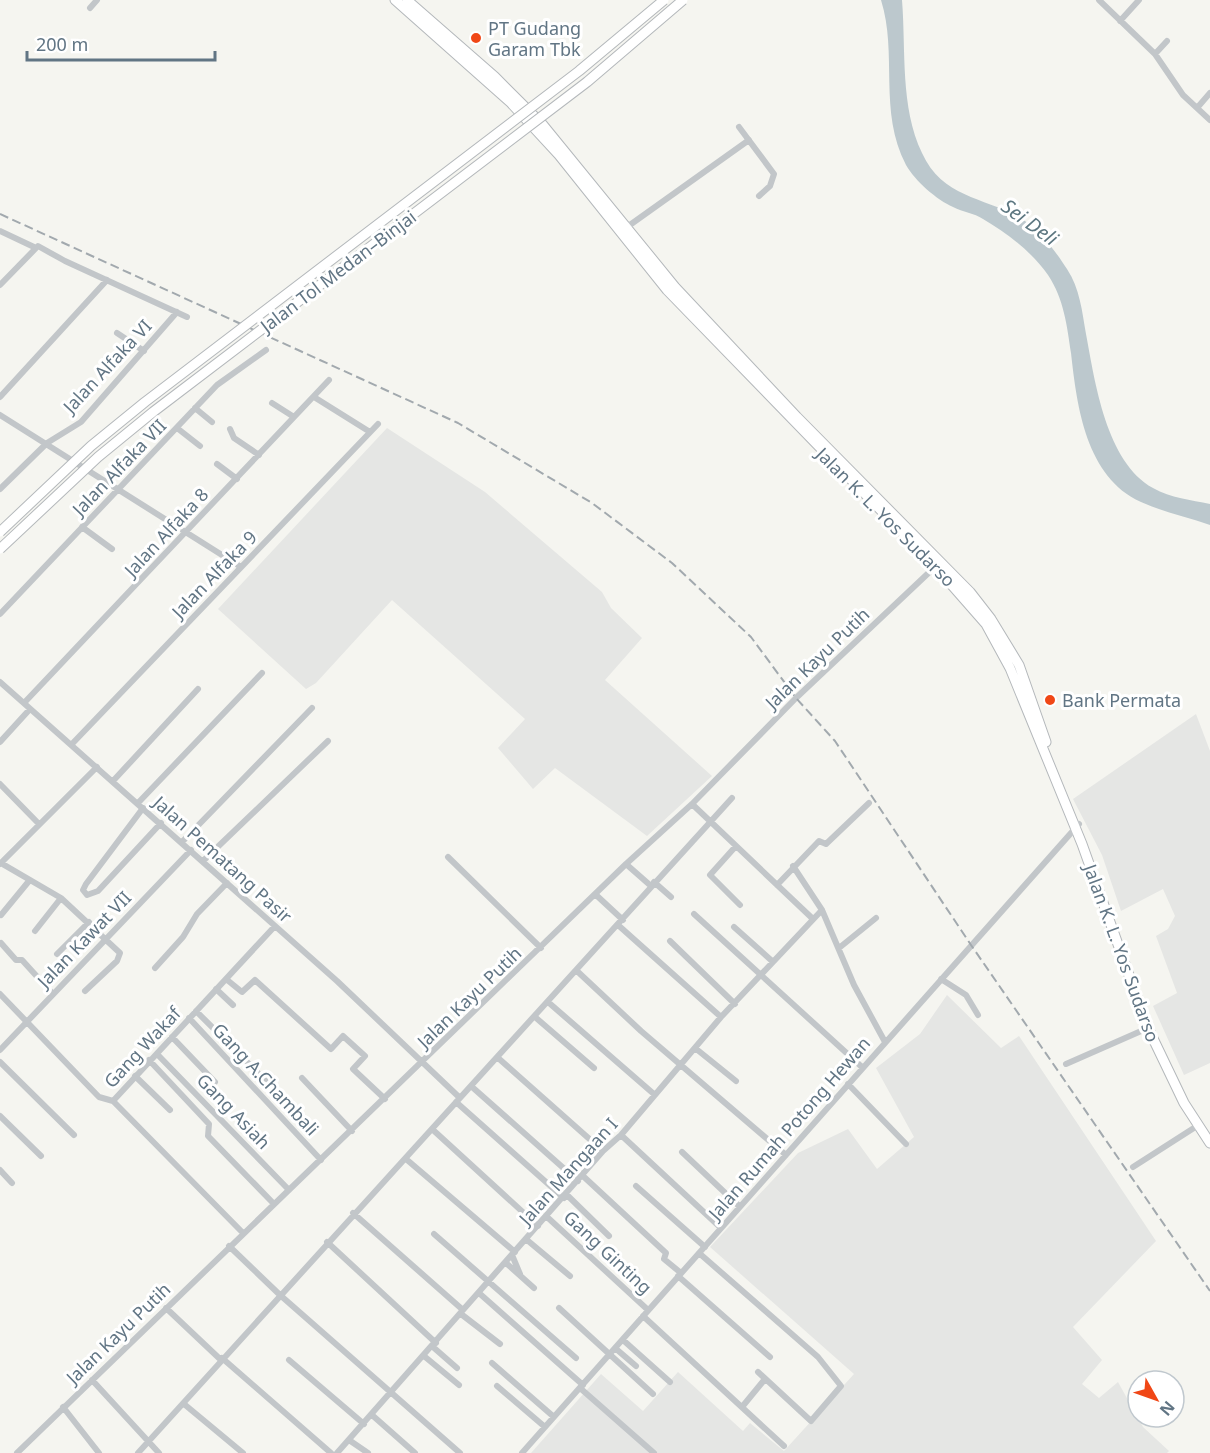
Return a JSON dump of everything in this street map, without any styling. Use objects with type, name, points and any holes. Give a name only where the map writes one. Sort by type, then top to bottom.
[{"type":"highway","name":"Jalan K. L. Yos Sudarso","points":[[395,0],[511,103],[559,155],[667,290],[938,564]]},
{"type":"highway","name":"Jalan K. L. Yos Sudarso","points":[[407,0],[495,77],[543,125],[675,287],[938,564],[977,612],[998,642],[1077,826],[1152,1024],[1189,1101],[1210,1133]]},
{"type":"highway","name":"Jalan Tol Medan–Binjai","points":[[0,532],[91,446],[145,402],[579,71],[664,0]]},
{"type":"highway","name":"Jalan Tol Medan–Binjai","points":[[0,549],[98,457],[153,412],[587,82],[683,0]]},
{"type":"highway","name":"Jalan K. L. Yos Sudarso","points":[[1077,826],[1148,1028],[1197,1126],[1210,1143]]},
{"type":"street","points":[[90,8],[97,0]]},
{"type":"street","points":[[1099,0],[1155,54],[1183,95],[1210,120]]},
{"type":"street","points":[[1120,21],[1139,0]]},
{"type":"street","points":[[1155,54],[1167,41]]},
{"type":"street","points":[[1197,108],[1210,93]]},
{"type":"street","points":[[739,127],[774,174],[770,186],[759,196]]},
{"type":"street","points":[[627,227],[749,140]]},
{"type":"street","name":"Jalan Alfaka VI","points":[[0,231],[177,312],[81,422],[47,443],[0,489]]},
{"type":"street","points":[[0,285],[37,247]]},
{"type":"street","points":[[0,396],[107,280]]},
{"type":"street","points":[[177,312],[187,317]]},
{"type":"street","points":[[117,333],[144,351]]},
{"type":"street","name":"Jalan Alfaka VII","points":[[0,614],[218,385],[266,350]]},
{"type":"street","name":"Jalan Alfaka 8","points":[[24,703],[330,380]]},
{"type":"street","points":[[314,397],[370,432]]},
{"type":"street","points":[[272,403],[294,417]]},
{"type":"street","points":[[195,408],[212,422]]},
{"type":"street","points":[[0,415],[242,567]]},
{"type":"street","name":"Jalan Alfaka 9","points":[[71,745],[378,424]]},
{"type":"street","points":[[177,428],[200,446]]},
{"type":"street","points":[[230,429],[234,438],[259,455]]},
{"type":"street","points":[[217,465],[237,478]]},
{"type":"street","points":[[82,527],[112,549]]},
{"type":"street","name":"Jalan Kayu Putih","points":[[21,1452],[63,1407],[229,1246],[352,1131],[626,864],[692,804],[796,698],[938,564]]},
{"type":"street","points":[[161,823],[98,891],[87,895],[83,890],[86,884],[140,805],[261,673]]},
{"type":"street","name":"Jalan Pematang Pasir","points":[[0,682],[161,823],[390,1030],[458,1100],[609,1236]]},
{"type":"street","points":[[113,781],[198,689]]},
{"type":"street","points":[[182,842],[312,708]]},
{"type":"street","points":[[0,742],[30,709]]},
{"type":"street","points":[[203,861],[328,741]]},
{"type":"street","points":[[85,991],[121,956],[106,938],[62,898],[1,863],[97,767]]},
{"type":"street","points":[[0,784],[39,824]]},
{"type":"street","points":[[138,1453],[732,798]]},
{"type":"street","points":[[777,885],[819,841],[824,844],[829,842],[869,803]]},
{"type":"street","points":[[692,804],[813,919]]},
{"type":"street","name":"Jalan Rumah Potong Hewan","points":[[522,1453],[1077,826]]},
{"type":"street","points":[[736,846],[710,875],[740,905]]},
{"type":"street","name":"Jalan Kawat VII","points":[[0,1050],[191,850]]},
{"type":"street","points":[[448,857],[541,948]]},
{"type":"street","points":[[626,864],[671,897]]},
{"type":"street","points":[[793,866],[822,910],[854,985],[885,1042]]},
{"type":"street","points":[[1,915],[29,881]]},
{"type":"street","points":[[155,968],[183,938],[197,914],[227,884]]},
{"type":"street","points":[[595,894],[621,923],[721,1017]]},
{"type":"street","points":[[35,931],[62,898]]},
{"type":"street","name":"Jalan Mangaan I","points":[[337,1453],[566,1196],[603,1151],[621,1135],[721,1017],[822,910]]},
{"type":"street","points":[[694,914],[862,1068]]},
{"type":"street","points":[[839,948],[876,918]]},
{"type":"street","points":[[57,954],[89,922]]},
{"type":"street","name":"Gang Wakaf","points":[[0,994],[99,1097],[113,1101],[275,926]]},
{"type":"street","points":[[734,927],[772,961]]},
{"type":"street","points":[[670,941],[735,1004]]},
{"type":"street","points":[[1,943],[17,961],[22,960],[52,993]]},
{"type":"street","points":[[577,971],[641,1030],[786,1155]]},
{"type":"street","points":[[226,979],[243,993],[255,980],[331,1049],[343,1036],[365,1056],[353,1069],[385,1099]]},
{"type":"street","points":[[941,979],[966,995],[978,1015]]},
{"type":"street","points":[[216,990],[233,1005]]},
{"type":"street","points":[[548,1002],[655,1095]]},
{"type":"street","points":[[196,1011],[273,1088]]},
{"type":"street","points":[[535,1017],[594,1068]]},
{"type":"street","name":"Gang A.Chambali","points":[[189,1018],[321,1160]]},
{"type":"street","points":[[1066,1064],[1148,1028]]},
{"type":"street","points":[[172,1037],[215,1082]]},
{"type":"street","points":[[695,1048],[736,1081]]},
{"type":"street","name":"Gang Asiah","points":[[157,1054],[289,1190]]},
{"type":"street","points":[[497,1057],[603,1151]]},
{"type":"street","points":[[149,1060],[210,1124],[208,1136],[220,1151],[274,1204]]},
{"type":"street","points":[[0,1062],[74,1135]]},
{"type":"street","points":[[244,1078],[253,1070]]},
{"type":"street","points":[[135,1076],[170,1110]]},
{"type":"street","points":[[302,1077],[352,1131]]},
{"type":"street","points":[[848,1084],[906,1144]]},
{"type":"street","points":[[471,1086],[666,1253],[664,1259],[680,1275],[770,1356]]},
{"type":"street","points":[[113,1101],[243,1233]]},
{"type":"street","points":[[0,1116],[41,1156]]},
{"type":"street","points":[[1133,1167],[1197,1126]]},
{"type":"street","points":[[432,1129],[538,1226]]},
{"type":"street","points":[[621,1135],[721,1228]]},
{"type":"street","points":[[682,1152],[740,1207]]},
{"type":"street","points":[[406,1159],[514,1254],[520,1275]]},
{"type":"street","points":[[0,1170],[12,1183]]},
{"type":"street","points":[[636,1186],[705,1247]]},
{"type":"street","points":[[353,1214],[500,1344]]},
{"type":"street","name":"Gang Ginting","points":[[546,1216],[784,1446]]},
{"type":"street","points":[[434,1234],[576,1358]]},
{"type":"street","points":[[527,1239],[570,1276]]},
{"type":"street","points":[[327,1242],[457,1368]]},
{"type":"street","points":[[229,1246],[280,1295],[460,1453]]},
{"type":"street","points":[[699,1253],[818,1357],[841,1386],[812,1421],[758,1372]]},
{"type":"street","points":[[506,1263],[534,1288]]},
{"type":"street","points":[[478,1293],[654,1453]]},
{"type":"street","points":[[166,1308],[221,1359],[331,1453]]},
{"type":"street","points":[[559,1308],[613,1351],[636,1366]]},
{"type":"street","points":[[623,1340],[670,1382]]},
{"type":"street","points":[[613,1351],[653,1395]]},
{"type":"street","points":[[424,1356],[459,1385]]},
{"type":"street","points":[[290,1360],[364,1424]]},
{"type":"street","points":[[492,1363],[554,1417]]},
{"type":"street","points":[[742,1407],[765,1379]]},
{"type":"street","points":[[92,1380],[159,1453]]},
{"type":"street","points":[[496,1386],[545,1427]]},
{"type":"street","points":[[184,1404],[243,1453]]},
{"type":"street","points":[[63,1407],[99,1453]]},
{"type":"street","points":[[372,1415],[415,1453]]},
{"type":"street","points":[[349,1440],[368,1453]]},
{"type":"shaded area","points":[[881,0],[902,0],[905,78],[910,117],[922,153],[931,168],[941,180],[953,188],[1022,219],[1035,229],[1053,249],[1063,262],[1078,292],[1105,419],[1124,460],[1137,476],[1153,488],[1174,496],[1210,504],[1210,525],[1141,502],[1122,491],[1108,476],[1096,458],[1081,417],[1064,313],[1058,294],[1048,275],[1027,251],[992,224],[940,200],[906,165],[893,124],[886,20]]},
{"type":"shaded area","points":[[387,428],[485,492],[602,592],[611,608],[642,638],[605,680],[712,776],[647,836],[555,768],[533,789],[498,748],[525,719],[392,600],[316,683],[306,689],[218,609]]},
{"type":"shaded area","points":[[1196,714],[1210,751],[1210,1063],[1184,1075],[1153,1006],[1177,993],[1156,936],[1168,929],[1175,916],[1163,889],[1121,911],[1102,855],[1073,799]]},
{"type":"shaded area","points":[[947,995],[1001,1048],[1019,1036],[1156,1241],[1073,1327],[1102,1360],[1082,1384],[1099,1398],[1118,1382],[1126,1396],[1126,1429],[1145,1429],[1169,1451],[1167,1453],[531,1453],[601,1374],[643,1411],[678,1372],[743,1431],[750,1423],[784,1451],[854,1374],[710,1247],[798,1153],[848,1129],[877,1169],[914,1137],[876,1068],[920,1034]]},
{"type":"railway","points":[[0,214],[458,423],[592,503],[672,563],[751,637],[796,698],[835,741],[971,945],[1210,1291]]},
{"type":"place","name":"PT Gudang Garam Tbk","points":[[476,38]]},
{"type":"place","name":"Bank Permata","points":[[1050,700]]},
{"type":"water label","name":"Sei Deli","points":[[1030,222]]}]
